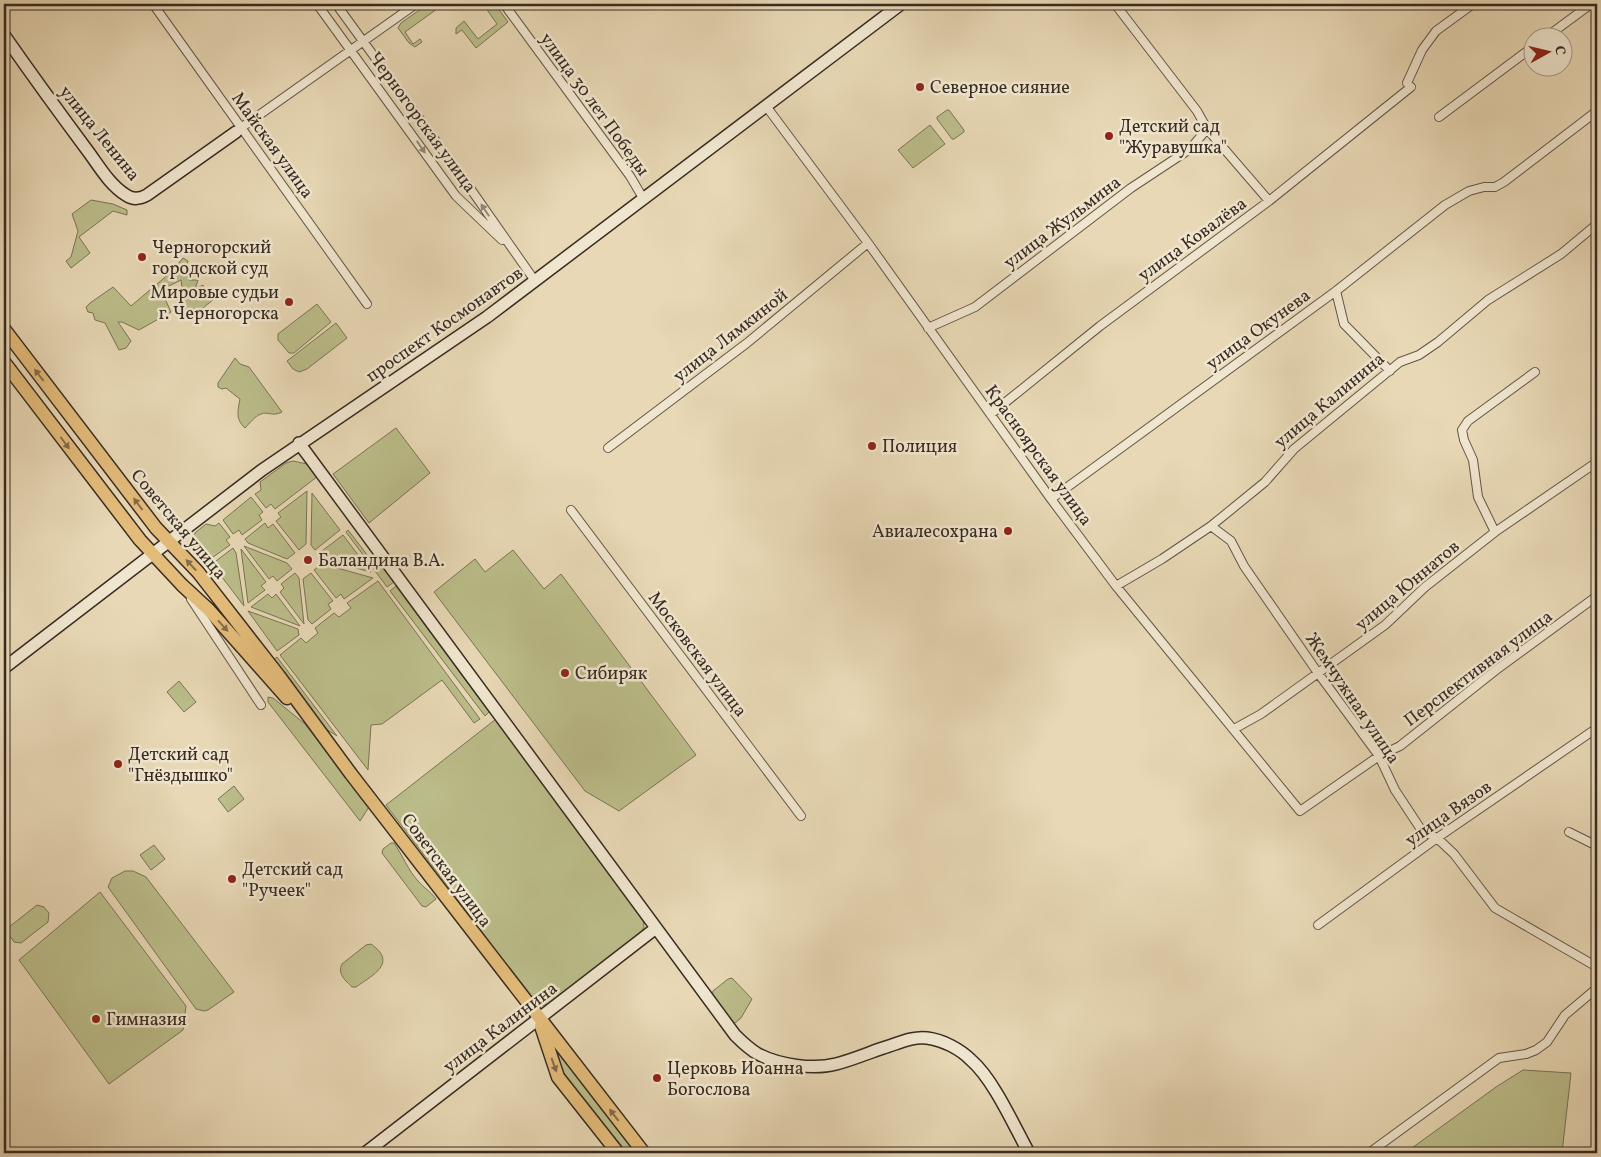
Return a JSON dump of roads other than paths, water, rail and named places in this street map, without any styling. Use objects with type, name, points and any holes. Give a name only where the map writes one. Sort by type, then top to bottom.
[{"type":"main road","name":"проспект Космонавтов","points":[[4,668],[262,470],[299,443],[458,338],[901,4]]},
{"type":"main road","name":"улица Ленина","points":[[4,35],[106,175],[126,195],[141,198],[148,195],[239,130]]},
{"type":"main road","name":"Советская улица","points":[[4,328],[156,528],[198,572],[279,676],[327,742],[644,1153]]},
{"type":"main road","name":"Советская улица","points":[[4,362],[140,540],[182,585],[209,610],[327,742]]},
{"type":"main road","points":[[299,443],[735,1035],[759,1054],[786,1062],[818,1066],[835,1064],[912,1039],[926,1038],[939,1041],[960,1051],[972,1060],[986,1077],[1029,1153]]},
{"type":"main road","name":"улица Калинина","points":[[365,1153],[656,928]]},
{"type":"main road","name":"Советская улица","points":[[539,1019],[558,1077],[618,1153]]},
{"type":"street","name":"Майская улица","points":[[153,4],[239,130],[367,304]]},
{"type":"street","name":"Черногорская улица","points":[[317,4],[456,196],[513,250]]},
{"type":"street","name":"Черногорская улица","points":[[336,4],[535,281]]},
{"type":"street","points":[[239,130],[416,4]]},
{"type":"street","name":"улица 30 лет Победы","points":[[504,4],[630,176],[644,198]]},
{"type":"street","points":[[1115,4],[1197,111],[1207,129],[1269,201]]},
{"type":"street","name":"улица Ковалёва","points":[[991,414],[1100,326],[1269,201],[1409,85],[1422,50],[1436,31],[1473,4]]},
{"type":"street","points":[[1559,28],[1590,4]]},
{"type":"street","points":[[1440,117],[1524,54]]},
{"type":"street","name":"Красноярская улица","points":[[766,106],[991,414],[1050,499],[1116,586],[1300,811]]},
{"type":"street","name":"улица Окунева","points":[[1050,499],[1336,291],[1445,205],[1469,191],[1484,187],[1494,187],[1504,182],[1597,111]]},
{"type":"street","name":"улица Жульмина","points":[[928,328],[975,307],[1131,188],[1190,149],[1207,129]]},
{"type":"street","name":"улица Калинина","points":[[1116,586],[1162,559],[1211,526],[1266,482],[1294,449],[1400,362],[1419,355],[1438,342],[1488,300],[1561,254],[1597,224]]},
{"type":"street","name":"улица Лямкиной","points":[[608,448],[747,343],[868,244]]},
{"type":"street","points":[[1336,291],[1344,324],[1390,371]]},
{"type":"street","points":[[1495,532],[1478,498],[1473,460],[1464,440],[1462,430],[1468,421],[1535,372]]},
{"type":"street","name":"улица Юннатов","points":[[1234,729],[1261,714],[1385,625],[1425,587],[1495,532],[1597,462]]},
{"type":"street","name":"Московская улица","points":[[571,510],[801,816]]},
{"type":"street","name":"Жемчужная улица","points":[[1211,526],[1231,541],[1244,566],[1318,673],[1379,756],[1395,790],[1422,831],[1437,838],[1454,854],[1495,908],[1597,967]]},
{"type":"street","points":[[182,585],[261,705]]},
{"type":"street","name":"Перспективная улица","points":[[1300,811],[1379,756],[1400,746],[1496,670],[1597,596]]},
{"type":"street","name":"улица Вязов","points":[[1318,925],[1437,838],[1597,728]]},
{"type":"street","points":[[1569,832],[1597,846]]},
{"type":"street","points":[[1369,1153],[1499,1058],[1526,1054],[1536,1050],[1547,1042],[1565,1015],[1597,988]]},
{"type":"place","name":"Северное сияние","points":[[920,87]]},
{"type":"place","name":"Детский сад \"Журавушка\"","points":[[1109,136]]},
{"type":"place","name":"Черногорский городской суд","points":[[142,257]]},
{"type":"place","name":"Мировые судьи г. Черногорска","points":[[289,302]]},
{"type":"place","name":"Полиция","points":[[872,446]]},
{"type":"place","name":"Авиалесохрана","points":[[1008,531]]},
{"type":"place","name":"Баландина В.А.","points":[[308,560]]},
{"type":"place","name":"Сибиряк","points":[[565,673]]},
{"type":"place","name":"Детский сад \"Гнёздышко\"","points":[[118,764]]},
{"type":"place","name":"Детский сад \"Ручеек\"","points":[[232,879]]},
{"type":"place","name":"Гимназия","points":[[96,1019]]},
{"type":"place","name":"Церковь Иоанна Богослова","points":[[657,1078]]}]
